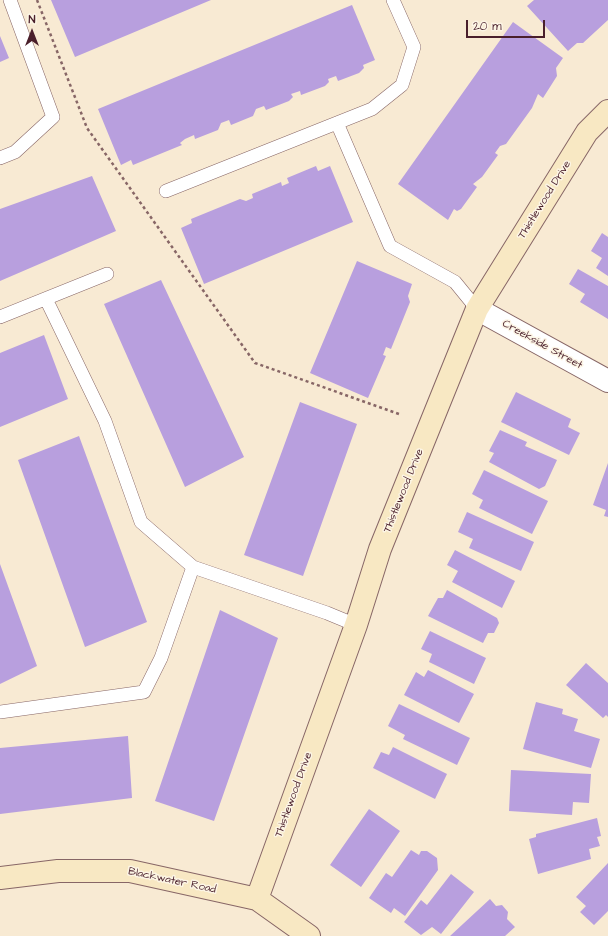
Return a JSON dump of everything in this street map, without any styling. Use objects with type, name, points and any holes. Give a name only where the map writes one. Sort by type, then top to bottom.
[{"type":"street","name":"Thistlewood Drive","points":[[257,899],[356,625],[380,549],[477,309],[587,132],[608,111]]},
{"type":"street","name":"Creekside Street","points":[[477,309],[608,380]]},
{"type":"street","name":"Blackwater Road","points":[[0,878],[58,871],[130,871],[257,899],[309,936]]},
{"type":"lane","points":[[0,158],[15,152],[53,117],[10,0]]},
{"type":"lane","points":[[166,191],[372,109],[402,85],[414,47],[393,0]]},
{"type":"lane","points":[[337,123],[390,246],[455,282],[477,309]]},
{"type":"lane","points":[[0,317],[107,274]]},
{"type":"lane","points":[[46,299],[105,421],[141,522],[193,567],[328,613],[356,625]]},
{"type":"lane","points":[[0,712],[144,692],[161,658],[193,567]]},
{"type":"path","points":[[37,0],[87,128],[255,364],[399,414]]},
{"type":"building","points":[[51,0],[211,0],[75,57]]},
{"type":"building","points":[[534,0],[608,0],[608,20],[583,43],[577,43],[568,51],[527,6]]},
{"type":"building","points":[[352,5],[375,60],[363,65],[364,68],[359,73],[338,81],[336,76],[328,79],[329,82],[325,86],[301,95],[300,91],[291,94],[293,97],[289,101],[266,110],[264,106],[256,109],[253,116],[231,125],[229,120],[221,123],[218,130],[195,139],[194,135],[185,139],[180,143],[182,145],[133,165],[131,160],[121,165],[98,109]]},
{"type":"building","points":[[513,22],[563,58],[556,68],[557,76],[543,98],[538,94],[532,108],[506,144],[500,146],[495,153],[498,155],[482,177],[473,184],[477,187],[461,209],[457,211],[454,209],[448,220],[398,184]]},
{"type":"building","points":[[0,36],[9,58],[0,62]]},
{"type":"building","points":[[316,166],[318,171],[330,166],[353,222],[204,284],[181,228],[192,223],[191,219],[240,199],[246,201],[253,198],[252,194],[281,182],[282,186],[289,183],[287,178]]},
{"type":"building","points":[[92,176],[116,231],[0,281],[0,209]]},
{"type":"building","points":[[602,233],[608,237],[608,276],[596,268],[602,258],[591,251]]},
{"type":"building","points":[[357,261],[412,284],[408,296],[410,302],[391,349],[386,347],[383,355],[386,356],[368,398],[310,373]]},
{"type":"building","points":[[578,269],[608,286],[608,319],[580,302],[585,294],[569,284]]},
{"type":"building","points":[[161,280],[244,457],[185,487],[104,304]]},
{"type":"building","points":[[44,335],[68,399],[0,427],[0,353]]},
{"type":"building","points":[[516,392],[571,419],[568,427],[580,433],[569,455],[501,422]]},
{"type":"building","points":[[300,402],[357,424],[303,576],[244,555]]},
{"type":"building","points":[[500,430],[527,442],[525,446],[557,460],[545,486],[539,489],[489,462],[494,453],[489,451]]},
{"type":"building","points":[[79,436],[147,622],[85,647],[18,460]]},
{"type":"building","points":[[608,463],[608,517],[604,516],[606,510],[593,505]]},
{"type":"building","points":[[484,470],[548,501],[532,534],[479,508],[483,500],[472,494]]},
{"type":"building","points":[[467,512],[534,542],[521,571],[469,548],[473,539],[458,532]]},
{"type":"building","points":[[455,550],[515,581],[502,608],[452,582],[458,571],[447,565]]},
{"type":"building","points":[[0,564],[37,666],[0,684]]},
{"type":"building","points":[[447,590],[497,618],[499,623],[494,633],[488,633],[483,643],[428,616],[438,598],[443,598]]},
{"type":"building","points":[[220,610],[278,638],[214,821],[155,801]]},
{"type":"building","points":[[430,631],[486,658],[474,684],[429,662],[432,654],[421,649]]},
{"type":"building","points":[[586,663],[608,683],[608,717],[606,715],[603,718],[566,685]]},
{"type":"building","points":[[428,670],[474,694],[459,723],[404,695],[416,672],[424,677]]},
{"type":"building","points":[[536,702],[563,709],[562,714],[578,719],[574,731],[600,739],[591,768],[523,749]]},
{"type":"building","points":[[399,704],[470,738],[457,765],[403,739],[405,735],[388,726]]},
{"type":"building","points":[[128,736],[132,798],[0,814],[0,748]]},
{"type":"building","points":[[393,747],[447,774],[435,799],[373,768],[381,752],[389,755]]},
{"type":"building","points":[[511,770],[591,774],[589,803],[573,802],[572,815],[509,811]]},
{"type":"building","points":[[369,809],[400,831],[361,887],[330,865]]},
{"type":"building","points":[[597,818],[601,836],[597,837],[600,846],[589,849],[591,859],[538,874],[529,839],[536,837],[536,834]]},
{"type":"building","points":[[411,850],[419,855],[421,851],[427,851],[437,858],[438,870],[405,916],[394,908],[391,913],[369,898],[386,873],[392,877]]},
{"type":"building","points":[[608,863],[608,911],[594,925],[580,912],[586,906],[576,897]]},
{"type":"building","points":[[451,874],[474,892],[441,934],[432,927],[421,935],[404,922],[421,900],[427,905]]},
{"type":"building","points":[[490,899],[496,906],[502,905],[508,912],[507,919],[515,927],[505,936],[450,936]]}]
